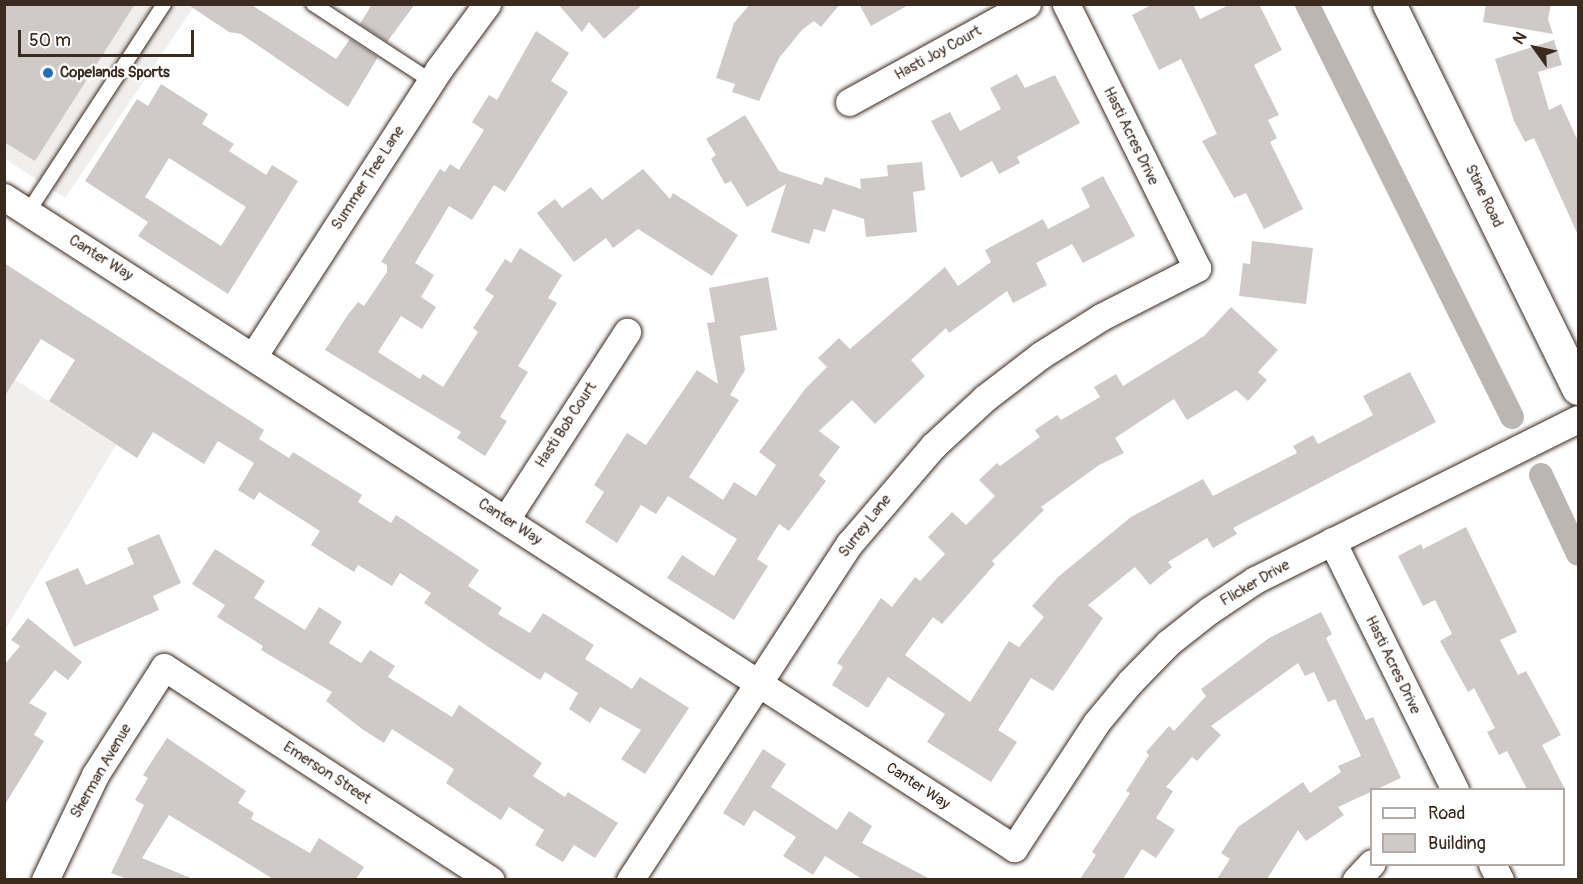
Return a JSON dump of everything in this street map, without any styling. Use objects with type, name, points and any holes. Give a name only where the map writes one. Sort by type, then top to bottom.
[{"type":"street","name":"Summer Tree Lane","points":[[254,355],[431,81],[487,4]]},
{"type":"street","name":"Hasti Joy Court","points":[[849,102],[1027,4]]},
{"type":"street","name":"Hasti Acres Drive","points":[[1066,4],[1197,268]]},
{"type":"street","name":"Stine Road","points":[[1389,4],[1578,388]]},
{"type":"street","name":"Canter Way","points":[[4,196],[254,355],[1014,848]]},
{"type":"street","name":"Surrey Lane","points":[[630,879],[850,543],[933,446],[985,398],[1041,355],[1101,317],[1197,268]]},
{"type":"street","name":"Hasti Bob Court","points":[[506,519],[627,332]]},
{"type":"street","name":"Flicker Drive","points":[[1014,848],[1096,723],[1168,644],[1255,580],[1578,418]]},
{"type":"street","name":"Hasti Acres Drive","points":[[1332,541],[1455,788]]},
{"type":"street","name":"Sherman Avenue","points":[[45,879],[96,775],[164,667]]},
{"type":"street","name":"Emerson Street","points":[[164,667],[491,879]]},
{"type":"street","points":[[1356,879],[1370,864]]},
{"type":"lane","points":[[28,212],[164,4]]},
{"type":"lane","points":[[313,4],[431,81]]},
{"type":"shaded area","points":[[4,5],[195,5],[65,198],[5,159]]},
{"type":"shaded area","points":[[5,373],[116,445],[5,630]]},
{"type":"building","name":"Copelands Sports","points":[[4,4],[135,4],[35,161],[4,142]]},
{"type":"building","points":[[187,4],[250,4],[336,59],[350,39],[378,57],[348,107],[241,34],[229,32]]},
{"type":"building","points":[[372,4],[415,4],[387,42],[360,24]]},
{"type":"building","points":[[558,4],[643,4],[604,39],[589,22],[582,32]]},
{"type":"building","points":[[750,4],[840,4],[821,27],[814,21],[802,30],[779,58],[759,101],[732,92],[735,84],[716,78],[734,23]]},
{"type":"building","points":[[859,4],[910,4],[871,26]]},
{"type":"building","points":[[1153,4],[1193,4],[1200,19],[1231,4],[1259,4],[1282,50],[1254,65],[1279,115],[1268,120],[1277,138],[1270,142],[1303,209],[1264,229],[1246,193],[1234,198],[1202,141],[1217,134],[1181,59],[1159,70],[1132,15]]},
{"type":"building","points":[[1486,4],[1551,4],[1548,19],[1553,34],[1483,22]]},
{"type":"building","points":[[536,31],[569,53],[551,81],[568,92],[505,192],[494,185],[472,220],[449,206],[415,263],[434,275],[421,297],[436,307],[422,329],[401,316],[378,352],[420,379],[423,374],[443,387],[478,332],[473,328],[494,296],[485,290],[505,259],[511,263],[520,248],[562,275],[548,298],[557,303],[518,366],[528,372],[500,417],[507,421],[485,456],[457,438],[461,432],[325,350],[358,302],[364,306],[387,272],[387,265],[381,262],[440,169],[445,172],[450,164],[459,170],[484,130],[472,122],[489,95],[497,100]]},
{"type":"building","points":[[1554,40],[1562,65],[1538,72],[1549,110],[1561,104],[1578,141],[1578,235],[1534,138],[1525,142],[1514,121],[1495,59]]},
{"type":"building","points":[[1017,74],[1025,88],[1055,75],[1080,123],[1017,157],[1020,163],[999,174],[992,161],[961,178],[931,121],[950,112],[960,131],[1001,109],[990,88]]},
{"type":"building","points":[[161,84],[208,114],[202,124],[234,144],[229,151],[266,175],[272,165],[298,181],[228,294],[138,236],[148,222],[85,181],[137,99],[148,106]],"holes":[[[169,158],[246,207],[221,246],[145,197]]]},
{"type":"building","points":[[745,115],[779,171],[822,185],[825,177],[861,189],[860,179],[888,176],[887,165],[922,162],[925,190],[913,192],[917,232],[866,237],[864,219],[833,209],[825,232],[814,229],[809,244],[771,232],[786,184],[747,207],[731,181],[725,184],[711,159],[716,155],[706,139]]},
{"type":"building","points":[[643,169],[670,199],[673,193],[738,235],[712,276],[638,229],[613,248],[606,238],[574,262],[537,213],[555,199],[562,208],[591,187],[602,200]]},
{"type":"building","points":[[1103,176],[1135,236],[1083,263],[1072,244],[1036,263],[1047,285],[1013,303],[1007,291],[949,333],[946,328],[911,360],[925,376],[875,424],[852,400],[819,431],[840,447],[819,475],[826,481],[789,531],[779,524],[757,559],[768,566],[734,620],[667,578],[682,555],[714,576],[737,539],[668,496],[656,514],[641,505],[617,543],[585,522],[604,492],[594,485],[627,433],[646,445],[697,370],[718,384],[707,323],[715,322],[709,288],[768,277],[777,330],[740,336],[745,370],[730,395],[739,400],[689,477],[723,500],[734,482],[756,496],[776,465],[759,452],[805,389],[827,367],[818,358],[839,338],[850,349],[945,267],[958,286],[991,262],[985,250],[1043,219],[1048,229],[1090,207],[1081,188]]},
{"type":"building","points":[[1252,241],[1313,248],[1306,304],[1239,296],[1243,263],[1250,264]]},
{"type":"building","points":[[4,263],[264,430],[259,439],[289,458],[293,452],[362,495],[358,502],[391,523],[396,515],[479,570],[468,586],[502,608],[498,614],[530,633],[543,613],[594,645],[585,659],[632,689],[640,677],[689,708],[645,774],[621,759],[641,730],[600,707],[590,723],[569,709],[578,693],[545,672],[540,680],[490,648],[424,603],[431,593],[400,573],[392,586],[358,565],[354,572],[311,545],[320,531],[259,492],[254,500],[238,490],[254,463],[218,441],[204,464],[153,432],[137,458],[49,401],[75,360],[41,339],[4,397]]},
{"type":"building","points":[[1231,307],[1278,350],[1258,372],[1267,380],[1248,401],[1236,390],[1187,420],[1174,399],[1115,438],[1124,453],[1099,465],[1041,507],[1044,510],[992,561],[995,564],[942,624],[933,617],[905,655],[970,702],[1009,641],[1019,647],[1044,617],[1032,606],[1058,577],[1131,517],[1203,479],[1213,496],[1297,453],[1293,446],[1313,435],[1318,444],[1373,415],[1363,396],[1410,372],[1436,422],[1233,528],[1237,534],[1213,548],[1207,538],[1168,562],[1172,567],[1150,585],[1135,567],[1088,605],[1103,618],[1053,691],[1031,678],[998,730],[1017,742],[991,782],[927,742],[945,714],[888,677],[868,708],[832,685],[843,667],[837,663],[881,598],[892,607],[915,577],[920,581],[945,554],[928,537],[952,512],[966,525],[995,496],[979,480],[997,463],[1000,466],[1040,437],[1035,430],[1057,415],[1061,420],[1100,397],[1094,387],[1116,374],[1123,386],[1204,336]]},
{"type":"building","points":[[1466,527],[1517,632],[1500,640],[1518,675],[1526,671],[1561,735],[1542,745],[1564,788],[1526,788],[1507,751],[1499,755],[1487,732],[1495,728],[1474,688],[1468,692],[1440,641],[1452,634],[1435,600],[1423,606],[1398,556],[1421,544],[1423,549]]},
{"type":"building","points":[[159,534],[181,583],[153,596],[159,610],[74,647],[45,582],[78,568],[86,585],[134,564],[127,548]]},
{"type":"building","points":[[215,549],[265,581],[254,598],[305,630],[319,607],[342,622],[329,643],[361,663],[370,650],[395,666],[388,677],[452,717],[459,705],[542,763],[533,776],[565,797],[568,792],[618,823],[595,858],[574,845],[563,862],[535,845],[544,830],[509,807],[501,820],[446,783],[454,769],[392,729],[384,743],[362,729],[326,701],[332,692],[261,650],[263,646],[217,617],[225,605],[192,584]]},
{"type":"building","points":[[1321,612],[1332,634],[1326,638],[1366,720],[1373,717],[1401,778],[1379,788],[1370,788],[1370,792],[1338,807],[1344,815],[1306,841],[1298,830],[1267,879],[1217,879],[1230,859],[1221,853],[1238,827],[1303,782],[1310,793],[1341,772],[1338,766],[1361,756],[1335,699],[1328,702],[1314,672],[1305,676],[1298,663],[1211,726],[1221,735],[1197,761],[1192,757],[1166,787],[1173,791],[1156,818],[1175,830],[1156,858],[1142,849],[1123,879],[1080,879],[1096,855],[1092,852],[1130,793],[1126,791],[1149,755],[1146,752],[1169,726],[1174,731],[1206,696],[1201,689],[1269,638]]},
{"type":"building","points":[[28,618],[82,662],[68,680],[55,670],[29,703],[47,713],[34,735],[44,741],[4,806],[4,665],[20,646],[11,640]]},
{"type":"building","points":[[167,738],[246,791],[238,803],[254,813],[251,819],[310,853],[319,838],[364,867],[356,879],[273,879],[169,815],[142,858],[193,879],[127,879],[111,873],[144,805],[135,800],[148,778],[143,775]]},
{"type":"building","points":[[763,749],[786,764],[771,787],[837,830],[849,811],[872,826],[862,843],[930,879],[862,879],[825,856],[813,875],[783,856],[796,837],[754,810],[744,826],[723,813]]},
{"type":"waterway","points":[[1307,4],[1512,417]]},
{"type":"waterway","points":[[1541,475],[1578,554]]},
{"type":"place","name":"Copelands Sports","points":[[48,73]]}]
